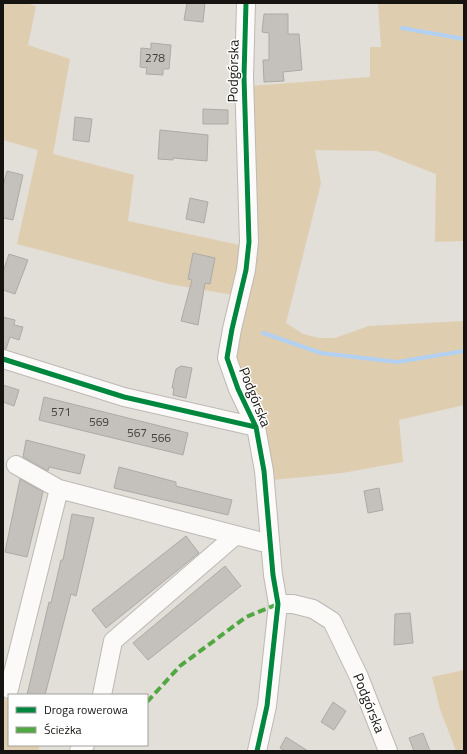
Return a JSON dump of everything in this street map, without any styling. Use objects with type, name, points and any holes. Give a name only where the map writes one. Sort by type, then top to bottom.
[{"type":"street","name":"Podgórska","points":[[246,3],[244,77],[249,242],[246,270],[232,329],[227,358],[238,389],[256,427],[264,471],[272,575],[278,604],[267,706],[257,751]]},
{"type":"street","points":[[3,359],[124,397],[256,427]]},
{"type":"street","points":[[16,465],[59,489],[270,544]]},
{"type":"street","points":[[9,689],[59,489]]},
{"type":"street","points":[[102,694],[113,641],[236,535]]},
{"type":"street","name":"Podgórska","points":[[278,604],[293,604],[313,609],[332,620],[359,677],[388,751]]},
{"type":"shaded area","points":[[3,3],[26,3],[36,6],[28,45],[70,59],[53,154],[134,175],[128,221],[244,246],[233,295],[169,284],[17,244],[38,150],[3,140]]},
{"type":"shaded area","points":[[338,3],[464,3],[464,241],[435,242],[436,174],[377,151],[315,150],[321,183],[286,323],[303,334],[319,338],[335,338],[369,326],[464,321],[464,405],[399,420],[403,462],[342,473],[273,480],[241,381],[235,346],[251,86],[370,77],[370,47],[381,47],[378,4]]},
{"type":"shaded area","points":[[464,670],[464,751],[456,751],[440,709],[432,677]]},
{"type":"shaded area","points":[[3,698],[8,700],[8,746],[40,746],[38,751],[3,751]]},
{"type":"building","points":[[187,3],[205,3],[203,22],[184,20]]},
{"type":"building","points":[[264,14],[288,14],[288,34],[299,34],[302,70],[283,72],[284,81],[264,82],[263,60],[269,60],[269,33],[262,32]]},
{"type":"building","points":[[151,43],[171,45],[169,69],[163,69],[163,75],[146,74],[147,68],[140,67],[141,48],[151,49]]},
{"type":"building","points":[[203,109],[228,110],[228,124],[203,124]]},
{"type":"building","points":[[75,117],[92,119],[89,142],[73,140]]},
{"type":"building","points":[[160,130],[208,135],[207,161],[173,158],[173,160],[158,159]]},
{"type":"building","points":[[7,171],[23,175],[13,220],[3,218],[3,186]]},
{"type":"building","points":[[190,198],[208,202],[204,223],[186,219]]},
{"type":"building","points":[[193,253],[215,258],[210,284],[205,283],[198,325],[181,321],[192,280],[188,279]]},
{"type":"building","points":[[9,254],[28,260],[15,294],[3,290],[3,272]]},
{"type":"building","points":[[3,317],[15,320],[14,325],[23,327],[19,340],[10,337],[6,349],[3,349]]},
{"type":"building","points":[[181,366],[192,368],[186,398],[173,395],[174,388],[172,388],[176,369]]},
{"type":"building","points":[[3,385],[19,390],[14,406],[3,402]]},
{"type":"building","points":[[44,397],[188,433],[183,455],[39,420]]},
{"type":"building","points":[[26,440],[85,455],[80,474],[49,467],[48,471],[23,457]]},
{"type":"building","points":[[119,467],[176,482],[176,486],[232,500],[228,515],[114,488]]},
{"type":"building","points":[[20,479],[43,492],[27,557],[5,552]]},
{"type":"building","points":[[379,488],[383,510],[368,513],[364,491]]},
{"type":"building","points":[[72,514],[94,518],[76,596],[71,594],[45,694],[27,694],[49,602],[51,603],[61,560],[63,560]]},
{"type":"building","points":[[186,536],[199,553],[106,628],[92,610]]},
{"type":"building","points":[[225,566],[241,586],[148,660],[133,643]]},
{"type":"building","points":[[410,613],[413,643],[394,645],[395,614]]},
{"type":"building","points":[[333,702],[346,711],[334,730],[321,722]]},
{"type":"building","points":[[423,733],[430,751],[414,751],[409,738]]},
{"type":"building","points":[[286,737],[308,751],[286,751],[280,748]]},
{"type":"waterway","points":[[402,28],[464,39]]},
{"type":"waterway","points":[[263,333],[321,353],[397,362],[464,351]]},
{"type":"marked path","points":[[148,701],[180,666],[246,617],[278,604]]},
{"type":"cycle path","points":[[246,3],[244,77],[249,242],[246,270],[232,329],[227,358],[238,389],[256,427],[264,471],[273,575],[278,604],[267,706],[257,751]]},
{"type":"cycle path","points":[[3,359],[124,397],[256,427]]}]
